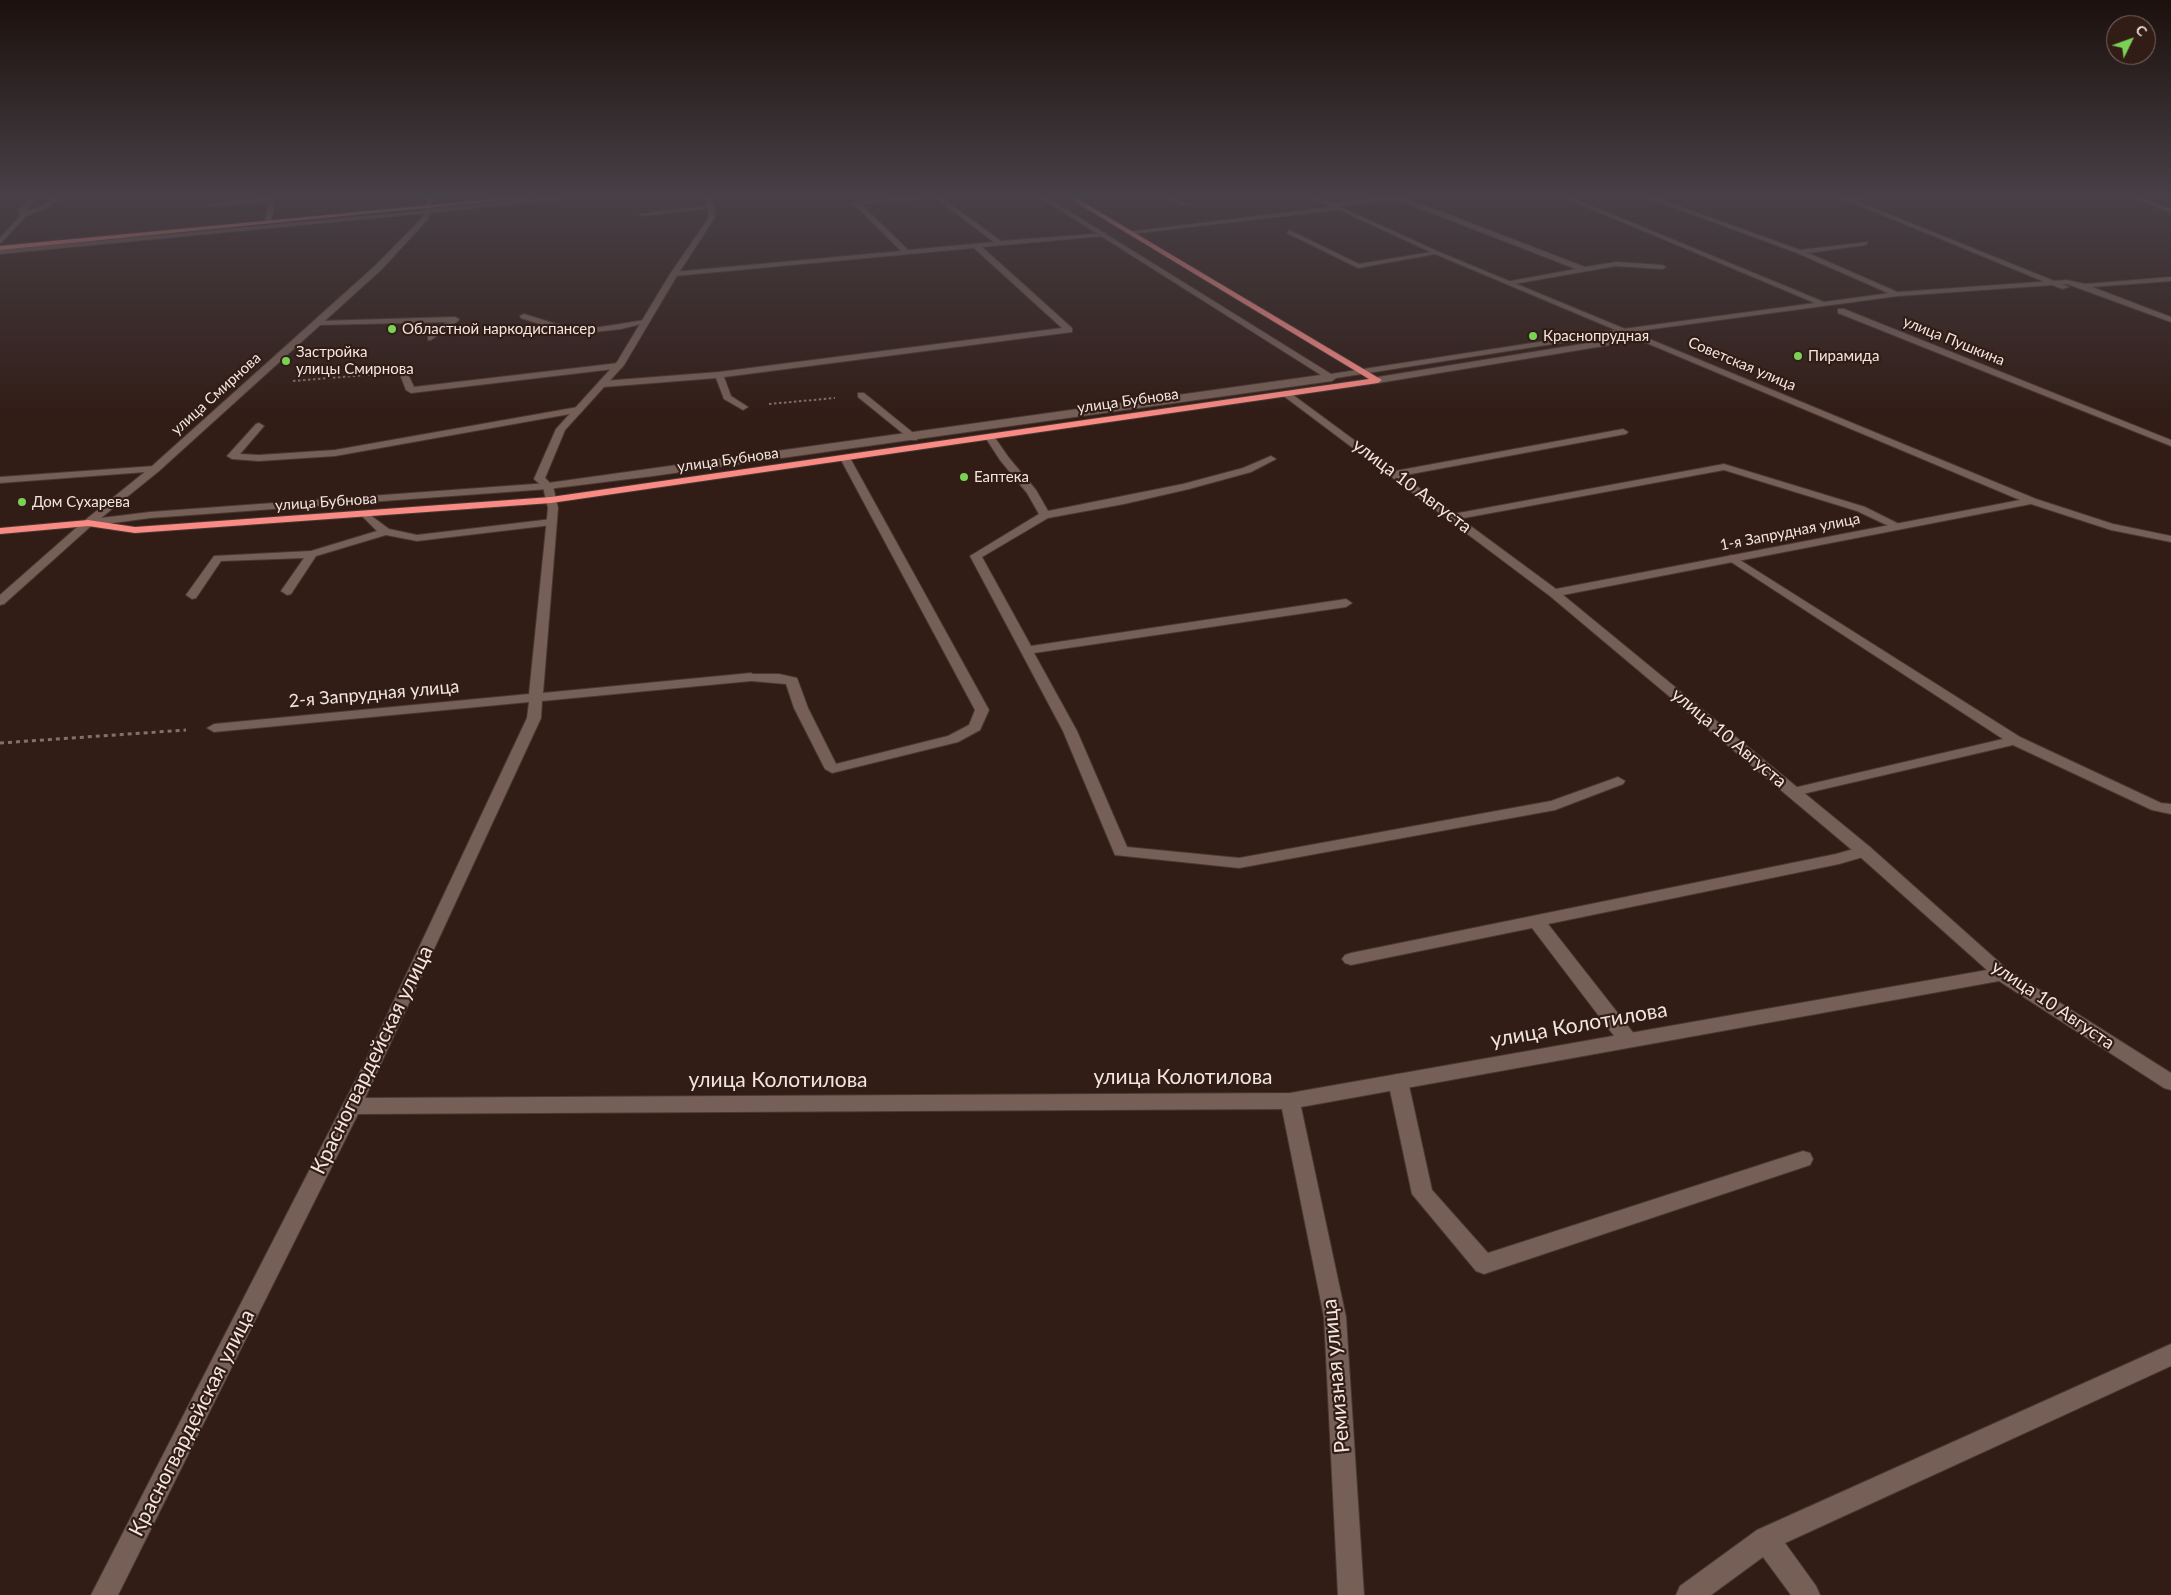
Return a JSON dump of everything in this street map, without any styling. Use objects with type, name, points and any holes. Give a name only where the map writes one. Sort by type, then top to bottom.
[{"type":"highway","points":[[1194,269],[1378,380]]},
{"type":"highway","name":"улица Бубнова","points":[[0,531],[88,524],[135,530],[366,515],[845,458],[1378,380]]},
{"type":"street","name":"улица Смирнова","points":[[0,601],[5,592],[155,468],[377,269]]},
{"type":"street","name":"Красногвардейская улица","points":[[104,1595],[352,1106],[534,718],[552,522],[550,493],[539,479],[561,429],[619,366],[677,269]]},
{"type":"street","points":[[674,274],[722,269]]},
{"type":"street","points":[[603,384],[719,374],[1069,330],[1003,269]]},
{"type":"street","points":[[1160,269],[1344,385]]},
{"type":"street","name":"Советская улица","points":[[1478,269],[2032,501],[2111,527],[2171,540]]},
{"type":"street","points":[[1511,283],[1586,269]]},
{"type":"street","name":"улица Пушкина","points":[[1741,269],[2171,443]]},
{"type":"street","points":[[1840,269],[1898,294]]},
{"type":"street","points":[[2022,269],[2171,329]]},
{"type":"street","points":[[1903,303],[2171,279]]},
{"type":"street","points":[[2051,281],[2083,286],[2171,320]]},
{"type":"street","name":"улица Бубнова","points":[[88,524],[150,515],[550,493],[1622,330],[1898,294],[2051,281]]},
{"type":"street","name":"улица Бубнова","points":[[1378,380],[1641,338],[1884,305]]},
{"type":"street","points":[[524,316],[555,326],[594,330],[645,322]]},
{"type":"street","points":[[318,323],[455,319],[431,338]]},
{"type":"street","points":[[403,372],[410,390],[619,366]]},
{"type":"street","points":[[719,374],[727,397],[743,407]]},
{"type":"street","name":"улица 10 Августа","points":[[1286,394],[1554,593],[1864,850],[2002,974],[2171,1083]]},
{"type":"street","points":[[861,395],[914,438]]},
{"type":"street","points":[[259,426],[232,456],[259,458],[335,453],[407,442],[463,429],[578,410]]},
{"type":"street","points":[[1395,474],[1624,432]]},
{"type":"street","points":[[990,437],[1005,460],[1032,492],[1045,515]]},
{"type":"street","name":"2-я Запрудная улица","points":[[214,728],[751,677],[779,678],[792,681],[801,708],[832,769],[953,739],[975,727],[982,710],[845,458]]},
{"type":"street","points":[[1270,459],[1247,470],[1185,487],[1124,502],[1045,515],[976,556],[1070,731],[1121,851],[1239,863],[1555,805],[1618,781]]},
{"type":"street","points":[[0,480],[155,468]]},
{"type":"street","points":[[1453,517],[1724,468],[1861,509],[1897,526]]},
{"type":"street","name":"1-я Запрудная улица","points":[[1554,593],[2032,501]]},
{"type":"street","points":[[366,515],[376,526],[386,532],[417,538],[552,522]]},
{"type":"street","points":[[192,595],[218,558],[312,554],[386,532]]},
{"type":"street","points":[[287,590],[312,554]]},
{"type":"street","points":[[1732,558],[2015,740],[2157,807],[2171,809]]},
{"type":"street","points":[[1027,650],[1346,603]]},
{"type":"street","points":[[1794,792],[2015,740]]},
{"type":"street","points":[[1350,959],[1838,859],[1864,850]]},
{"type":"street","points":[[1536,921],[1628,1040]]},
{"type":"street","name":"улица Колотилова","points":[[352,1106],[1290,1101],[2002,974]]},
{"type":"street","points":[[1398,1082],[1422,1194],[1484,1264],[1803,1159]]},
{"type":"street","name":"Ремизная улица","points":[[1290,1101],[1335,1317],[1351,1595]]},
{"type":"street","points":[[1689,1595],[1766,1539],[2171,1355]]},
{"type":"street","points":[[1766,1539],[1807,1595]]},
{"type":"path","points":[[288,382],[319,377],[403,372]]},
{"type":"path","points":[[743,407],[861,395]]},
{"type":"path","points":[[0,743],[214,728]]},
{"type":"place","name":"Областной наркодиспансер","points":[[392,329]]},
{"type":"place","name":"Краснопрудная","points":[[1533,336]]},
{"type":"place","name":"Пирамида","points":[[1798,356]]},
{"type":"place","name":"Застройка улицы Смирнова","points":[[286,361]]},
{"type":"place","name":"Еаптека","points":[[964,477]]},
{"type":"place","name":"Дом Сухарева","points":[[22,502]]}]
